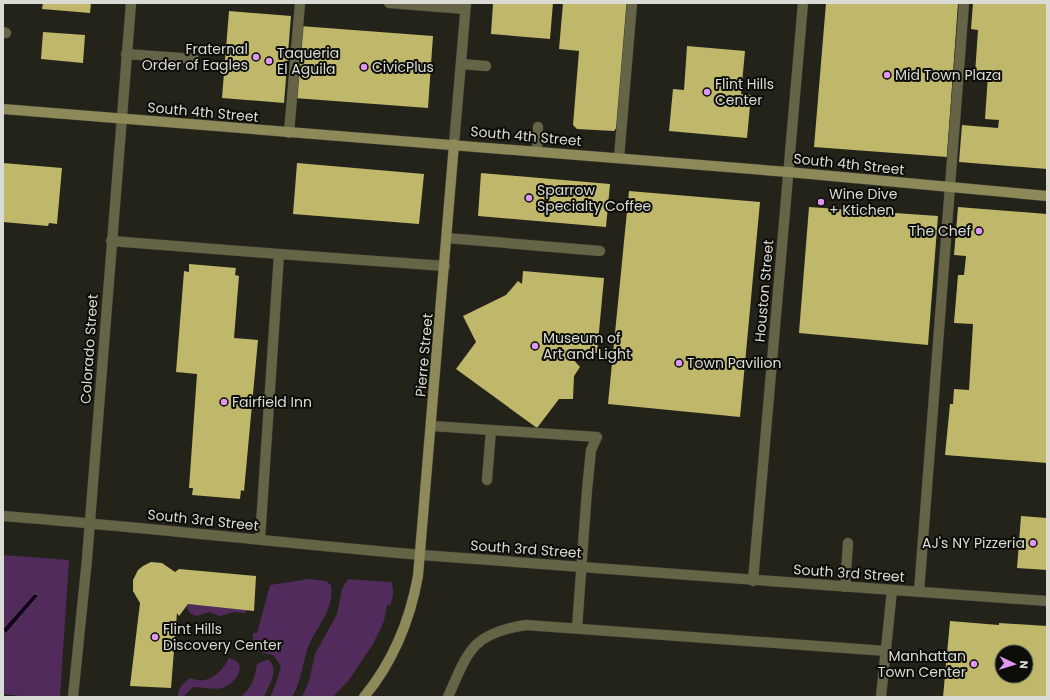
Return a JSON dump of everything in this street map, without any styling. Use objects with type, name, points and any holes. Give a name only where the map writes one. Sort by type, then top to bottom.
[{"type":"main road","name":"South 4th Street","points":[[3,110],[289,133],[454,144],[788,172],[1047,196]]},
{"type":"main road","name":"Pierre Street","points":[[364,697],[380,678],[400,640],[414,601],[421,555],[454,144]]},
{"type":"street","name":"Colorado Street","points":[[73,697],[89,522],[131,3]]},
{"type":"street","points":[[289,133],[300,3]]},
{"type":"street","points":[[389,3],[465,6]]},
{"type":"street","points":[[619,158],[632,3]]},
{"type":"street","name":"Houston Street","points":[[753,581],[803,3]]},
{"type":"street","points":[[919,592],[948,188],[964,3]]},
{"type":"street","name":"Pierre Street","points":[[454,144],[465,6]]},
{"type":"street","points":[[126,54],[194,59]]},
{"type":"street","points":[[461,64],[486,66]]},
{"type":"street","points":[[537,151],[538,127]]},
{"type":"street","points":[[447,238],[600,251]]},
{"type":"street","points":[[111,241],[445,266]]},
{"type":"street","points":[[260,539],[280,254]]},
{"type":"street","points":[[432,426],[597,438],[591,450],[588,477],[577,628]]},
{"type":"street","points":[[487,480],[491,430]]},
{"type":"street","name":"South 3rd Street","points":[[3,516],[89,522],[421,555],[753,581],[1047,601]]},
{"type":"street","points":[[845,587],[848,543]]},
{"type":"street","points":[[881,697],[892,590]]},
{"type":"street","points":[[448,697],[466,656],[483,637],[503,628],[526,624],[886,651]]},
{"type":"shaded area","points":[[3,555],[69,560],[60,697],[30,697],[3,694]]},
{"type":"shaded area","points":[[309,579],[326,581],[331,585],[330,603],[324,619],[310,642],[299,680],[292,697],[270,697],[281,666],[273,655],[259,652],[253,647],[253,633],[257,633],[270,585]]},
{"type":"shaded area","points":[[348,579],[391,581],[393,596],[390,605],[387,605],[384,621],[373,644],[349,680],[333,697],[302,697],[309,681],[315,654],[337,614],[342,589]]},
{"type":"shaded area","points":[[34,594],[39,595],[3,637],[5,633],[3,629]]},
{"type":"shaded area","points":[[188,604],[247,610],[246,613],[234,612],[220,616],[209,612],[197,616],[191,614],[187,608]]},
{"type":"shaded area","points":[[229,658],[235,660],[239,664],[240,668],[236,678],[227,686],[219,689],[193,687],[183,697],[178,697],[180,688],[186,681],[191,678],[197,680],[209,679],[218,673]]},
{"type":"shaded area","points":[[269,660],[272,664],[273,674],[264,697],[240,697],[250,686],[257,664]]},
{"type":"building","points":[[43,3],[91,3],[90,13],[42,9]]},
{"type":"building","points":[[493,3],[553,3],[550,39],[491,34]]},
{"type":"building","points":[[563,3],[627,3],[617,127],[614,131],[577,129],[573,125],[579,51],[559,49]]},
{"type":"building","name":"Mid Town Plaza","points":[[826,3],[958,3],[947,157],[814,147]]},
{"type":"building","points":[[973,3],[1047,3],[1047,169],[959,162],[962,125],[998,128],[999,120],[985,119],[988,75],[975,74],[978,30],[971,29]]},
{"type":"building","name":"Fraternal Order of Eagles","points":[[229,11],[291,16],[284,103],[222,98]]},
{"type":"building","name":"CivicPlus","points":[[300,26],[433,36],[428,108],[294,98]]},
{"type":"building","points":[[43,32],[85,35],[83,63],[41,59]]},
{"type":"building","name":"Flint Hills Center","points":[[687,46],[745,51],[741,94],[751,95],[747,138],[669,131],[673,89],[684,90]]},
{"type":"building","points":[[3,163],[62,168],[57,224],[49,223],[48,226],[3,222]]},
{"type":"building","points":[[297,163],[424,174],[419,224],[293,214]]},
{"type":"building","points":[[481,173],[610,184],[606,227],[478,216]]},
{"type":"building","points":[[629,191],[760,202],[740,417],[608,404]]},
{"type":"building","points":[[809,207],[938,216],[928,345],[799,333]]},
{"type":"building","points":[[958,207],[1047,214],[1047,463],[945,455],[950,404],[953,404],[954,389],[969,390],[973,324],[954,323],[958,275],[964,275],[966,256],[954,255]]},
{"type":"building","name":"Fairfield Inn","points":[[189,264],[236,268],[235,275],[239,276],[234,338],[258,340],[244,491],[241,490],[240,499],[192,495],[193,488],[189,488],[197,374],[176,372],[184,271],[189,272]]},
{"type":"building","name":"Museum of Art and Light","points":[[523,271],[604,278],[597,353],[572,351],[571,357],[580,367],[574,376],[573,399],[559,399],[537,428],[456,369],[476,342],[463,316],[506,295],[518,281],[522,284]]},
{"type":"building","name":"AJ's NY Pizzeria","points":[[1021,516],[1047,518],[1047,570],[1017,568]]},
{"type":"building","name":"Flint Hills Discovery Center","points":[[151,562],[162,563],[175,572],[179,569],[256,576],[254,611],[188,604],[179,616],[177,613],[171,688],[130,686],[140,603],[133,591],[133,580],[138,570]]},
{"type":"building","name":"Manhattan Town Center","points":[[950,621],[999,625],[999,623],[1047,626],[1047,697],[943,697]]},
{"type":"place","name":"Fraternal Order of Eagles","points":[[256,57]]},
{"type":"place","name":"Taqueria El Aguila","points":[[269,61]]},
{"type":"place","name":"CivicPlus","points":[[364,67]]},
{"type":"place","name":"Mid Town Plaza","points":[[887,75]]},
{"type":"place","name":"Flint Hills Center","points":[[707,92]]},
{"type":"place","name":"Sparrow Specialty Coffee","points":[[529,198]]},
{"type":"place","name":"Wine Dive + Ktichen","points":[[821,202]]},
{"type":"place","name":"The Chef","points":[[979,231]]},
{"type":"place","name":"Museum of Art and Light","points":[[535,346]]},
{"type":"place","name":"Town Pavilion","points":[[679,363]]},
{"type":"place","name":"Fairfield Inn","points":[[224,402]]},
{"type":"place","name":"AJ's NY Pizzeria","points":[[1033,543]]},
{"type":"place","name":"Flint Hills Discovery Center","points":[[155,637]]},
{"type":"place","name":"Manhattan Town Center","points":[[974,664]]}]
